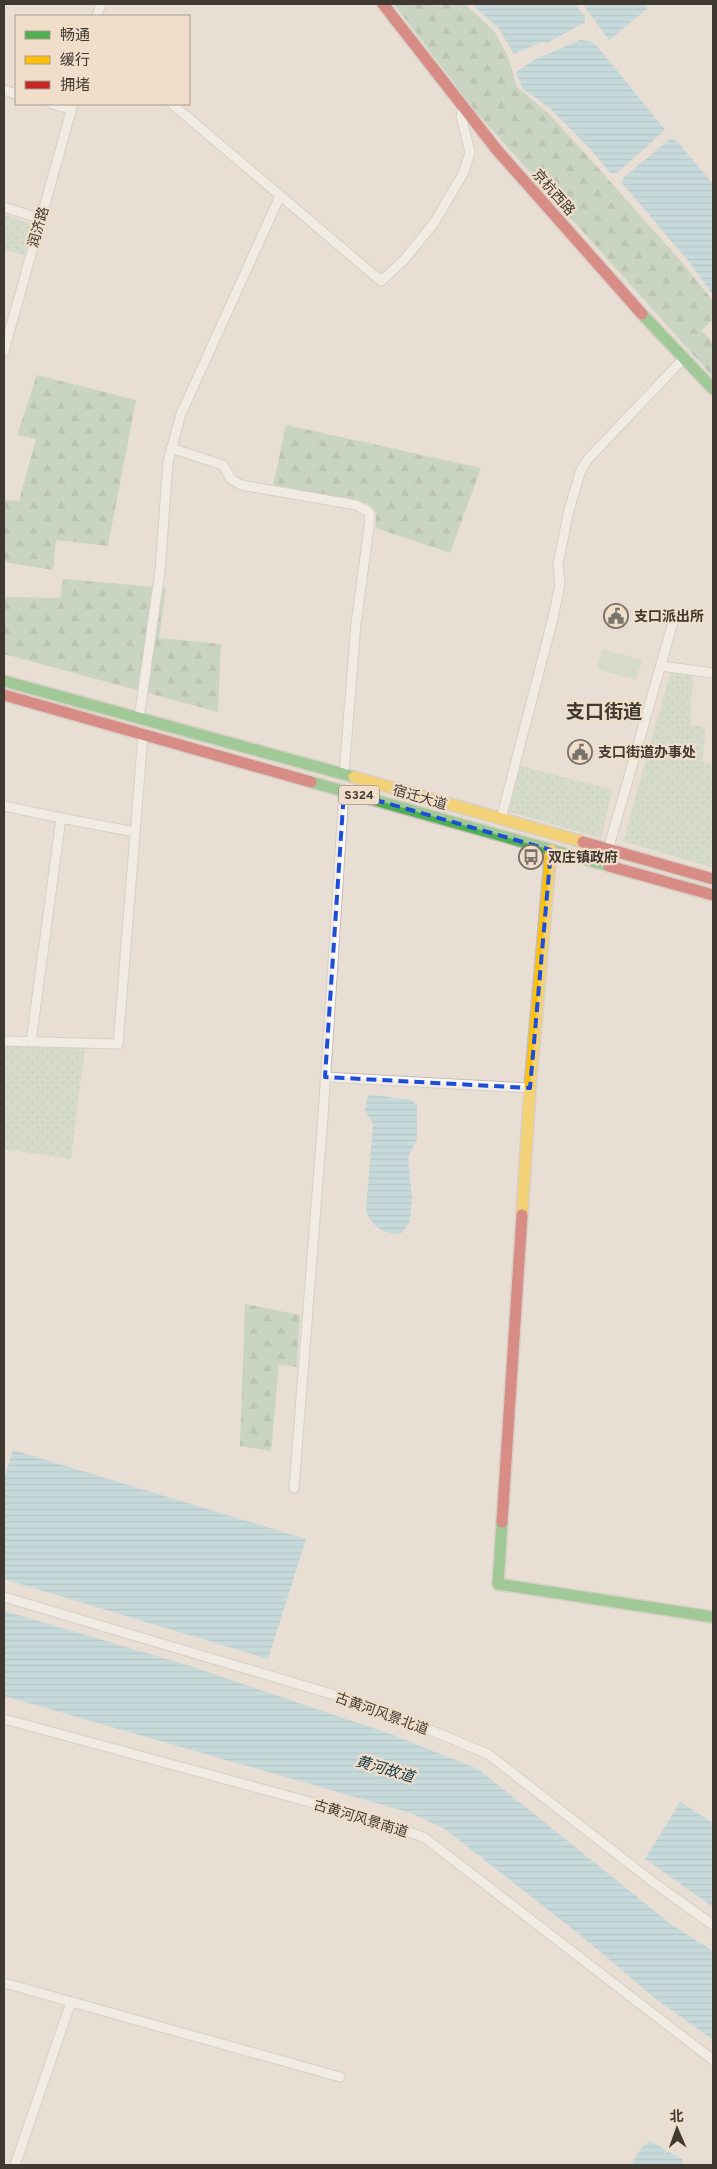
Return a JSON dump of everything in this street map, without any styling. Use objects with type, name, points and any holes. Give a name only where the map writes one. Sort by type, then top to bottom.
[{"type":"main road","name":"京杭西路","points":[[383,4],[463,109],[620,289],[713,389]]},
{"type":"main road","name":"宿迁大道","points":[[4,681],[344,774],[713,879]]},
{"type":"main road","name":"宿迁大道","points":[[4,696],[713,895]]},
{"type":"main road","points":[[551,850],[530,1088],[498,1584],[713,1617]]},
{"type":"street","points":[[173,105],[380,281],[403,261],[434,223],[464,172],[470,152],[461,116],[463,109]]},
{"type":"street","name":"润济路","points":[[4,351],[72,106]]},
{"type":"street","points":[[139,718],[160,571],[168,462],[171,448],[181,414],[280,196]]},
{"type":"street","points":[[4,207],[41,219]]},
{"type":"street","points":[[501,819],[553,618],[560,584],[558,564],[571,502],[581,470],[588,459],[684,358]]},
{"type":"street","points":[[171,448],[223,465],[231,479],[241,485],[356,505],[369,512],[370,520],[356,623],[344,774]]},
{"type":"street","points":[[604,864],[673,622]]},
{"type":"street","points":[[661,666],[713,673]]},
{"type":"street","points":[[4,1041],[118,1044],[143,734]]},
{"type":"street","points":[[294,1488],[326,1077],[344,790]]},
{"type":"street","points":[[4,806],[135,832]]},
{"type":"street","points":[[31,1042],[61,818]]},
{"type":"street","points":[[326,1077],[530,1088]]},
{"type":"street","name":"古黄河风景北道","points":[[4,1597],[372,1706],[488,1754],[713,1925]]},
{"type":"street","name":"古黄河风景南道","points":[[4,1719],[380,1821],[425,1838],[713,2060]]},
{"type":"street","points":[[4,1983],[340,2077]]},
{"type":"street","points":[[15,2165],[71,2002]]},
{"type":"highlighted area","points":[[344,791],[551,850],[530,1088],[325,1077]]},
{"type":"green space","points":[[394,4],[432,4],[437,6],[442,4],[465,4],[494,31],[508,56],[517,87],[549,114],[584,152],[679,259],[713,301],[713,319],[701,331],[713,342],[713,377],[476,112]]},
{"type":"green space","points":[[4,215],[31,224],[32,228],[24,255],[4,250]]},
{"type":"green space","points":[[37,375],[136,400],[108,546],[56,540],[53,570],[4,562],[4,500],[19,501],[36,439],[17,435]]},
{"type":"green space","points":[[286,425],[481,468],[450,553],[376,528],[376,512],[366,503],[273,486]]},
{"type":"green space","points":[[63,579],[166,588],[159,638],[221,644],[218,712],[4,654],[4,597],[60,598]]},
{"type":"green space","points":[[602,649],[642,660],[636,680],[597,669]]},
{"type":"green space","points":[[671,671],[693,674],[690,725],[706,727],[702,762],[713,764],[713,868],[623,841]]},
{"type":"green space","points":[[517,765],[610,789],[612,792],[601,838],[506,811]]},
{"type":"green space","points":[[4,1046],[85,1048],[71,1159],[4,1149]]},
{"type":"green space","points":[[245,1304],[300,1315],[297,1367],[279,1365],[271,1451],[240,1446]]},
{"type":"water","points":[[472,4],[575,4],[585,16],[585,22],[547,43],[541,42],[514,54],[499,29]]},
{"type":"water","points":[[583,4],[645,4],[648,8],[609,40]]},
{"type":"water","points":[[580,40],[589,41],[597,46],[665,130],[617,173],[610,173],[593,152],[550,108],[523,89],[516,72],[532,61]]},
{"type":"water","points":[[670,139],[677,141],[713,184],[713,295],[690,263],[622,183],[623,178]]},
{"type":"water","points":[[374,1095],[411,1100],[417,1105],[417,1139],[408,1158],[412,1198],[410,1221],[402,1233],[390,1233],[380,1229],[371,1221],[366,1210],[373,1124],[365,1110],[368,1096]]},
{"type":"water","points":[[13,1450],[306,1539],[268,1659],[4,1579],[4,1480]]},
{"type":"water","name":"黄河故道","points":[[4,1611],[190,1666],[393,1735],[478,1769],[672,1925],[713,1951],[713,2040],[656,1999],[580,1935],[445,1829],[411,1813],[4,1696]]},
{"type":"water","points":[[680,1802],[713,1823],[713,1907],[645,1859]]},
{"type":"water","points":[[650,2141],[683,2160],[682,2165],[631,2165],[641,2148]]},
{"type":"traffic: fast","points":[[642,314],[713,389]]},
{"type":"traffic: fast","points":[[4,681],[354,777]]},
{"type":"traffic: fast","points":[[311,782],[609,866]]},
{"type":"traffic: fast","points":[[502,1522],[498,1584],[713,1617]]},
{"type":"traffic: slow","points":[[354,777],[583,842]]},
{"type":"traffic: slow","points":[[522,1215],[530,1088],[551,850]]},
{"type":"traffic: jam","points":[[383,4],[497,150],[642,314]]},
{"type":"traffic: jam","points":[[4,695],[311,782]]},
{"type":"traffic: jam","points":[[583,842],[713,879]]},
{"type":"traffic: jam","points":[[609,866],[713,895]]},
{"type":"traffic: jam","points":[[502,1522],[522,1215]]},
{"type":"place","name":"支口派出所","points":[[616,616]]},
{"type":"place","name":"支口街道办事处","points":[[580,752]]},
{"type":"place","name":"双庄镇政府","points":[[531,857]]},
{"type":"district","name":"支口街道","points":[[604,711]]}]
